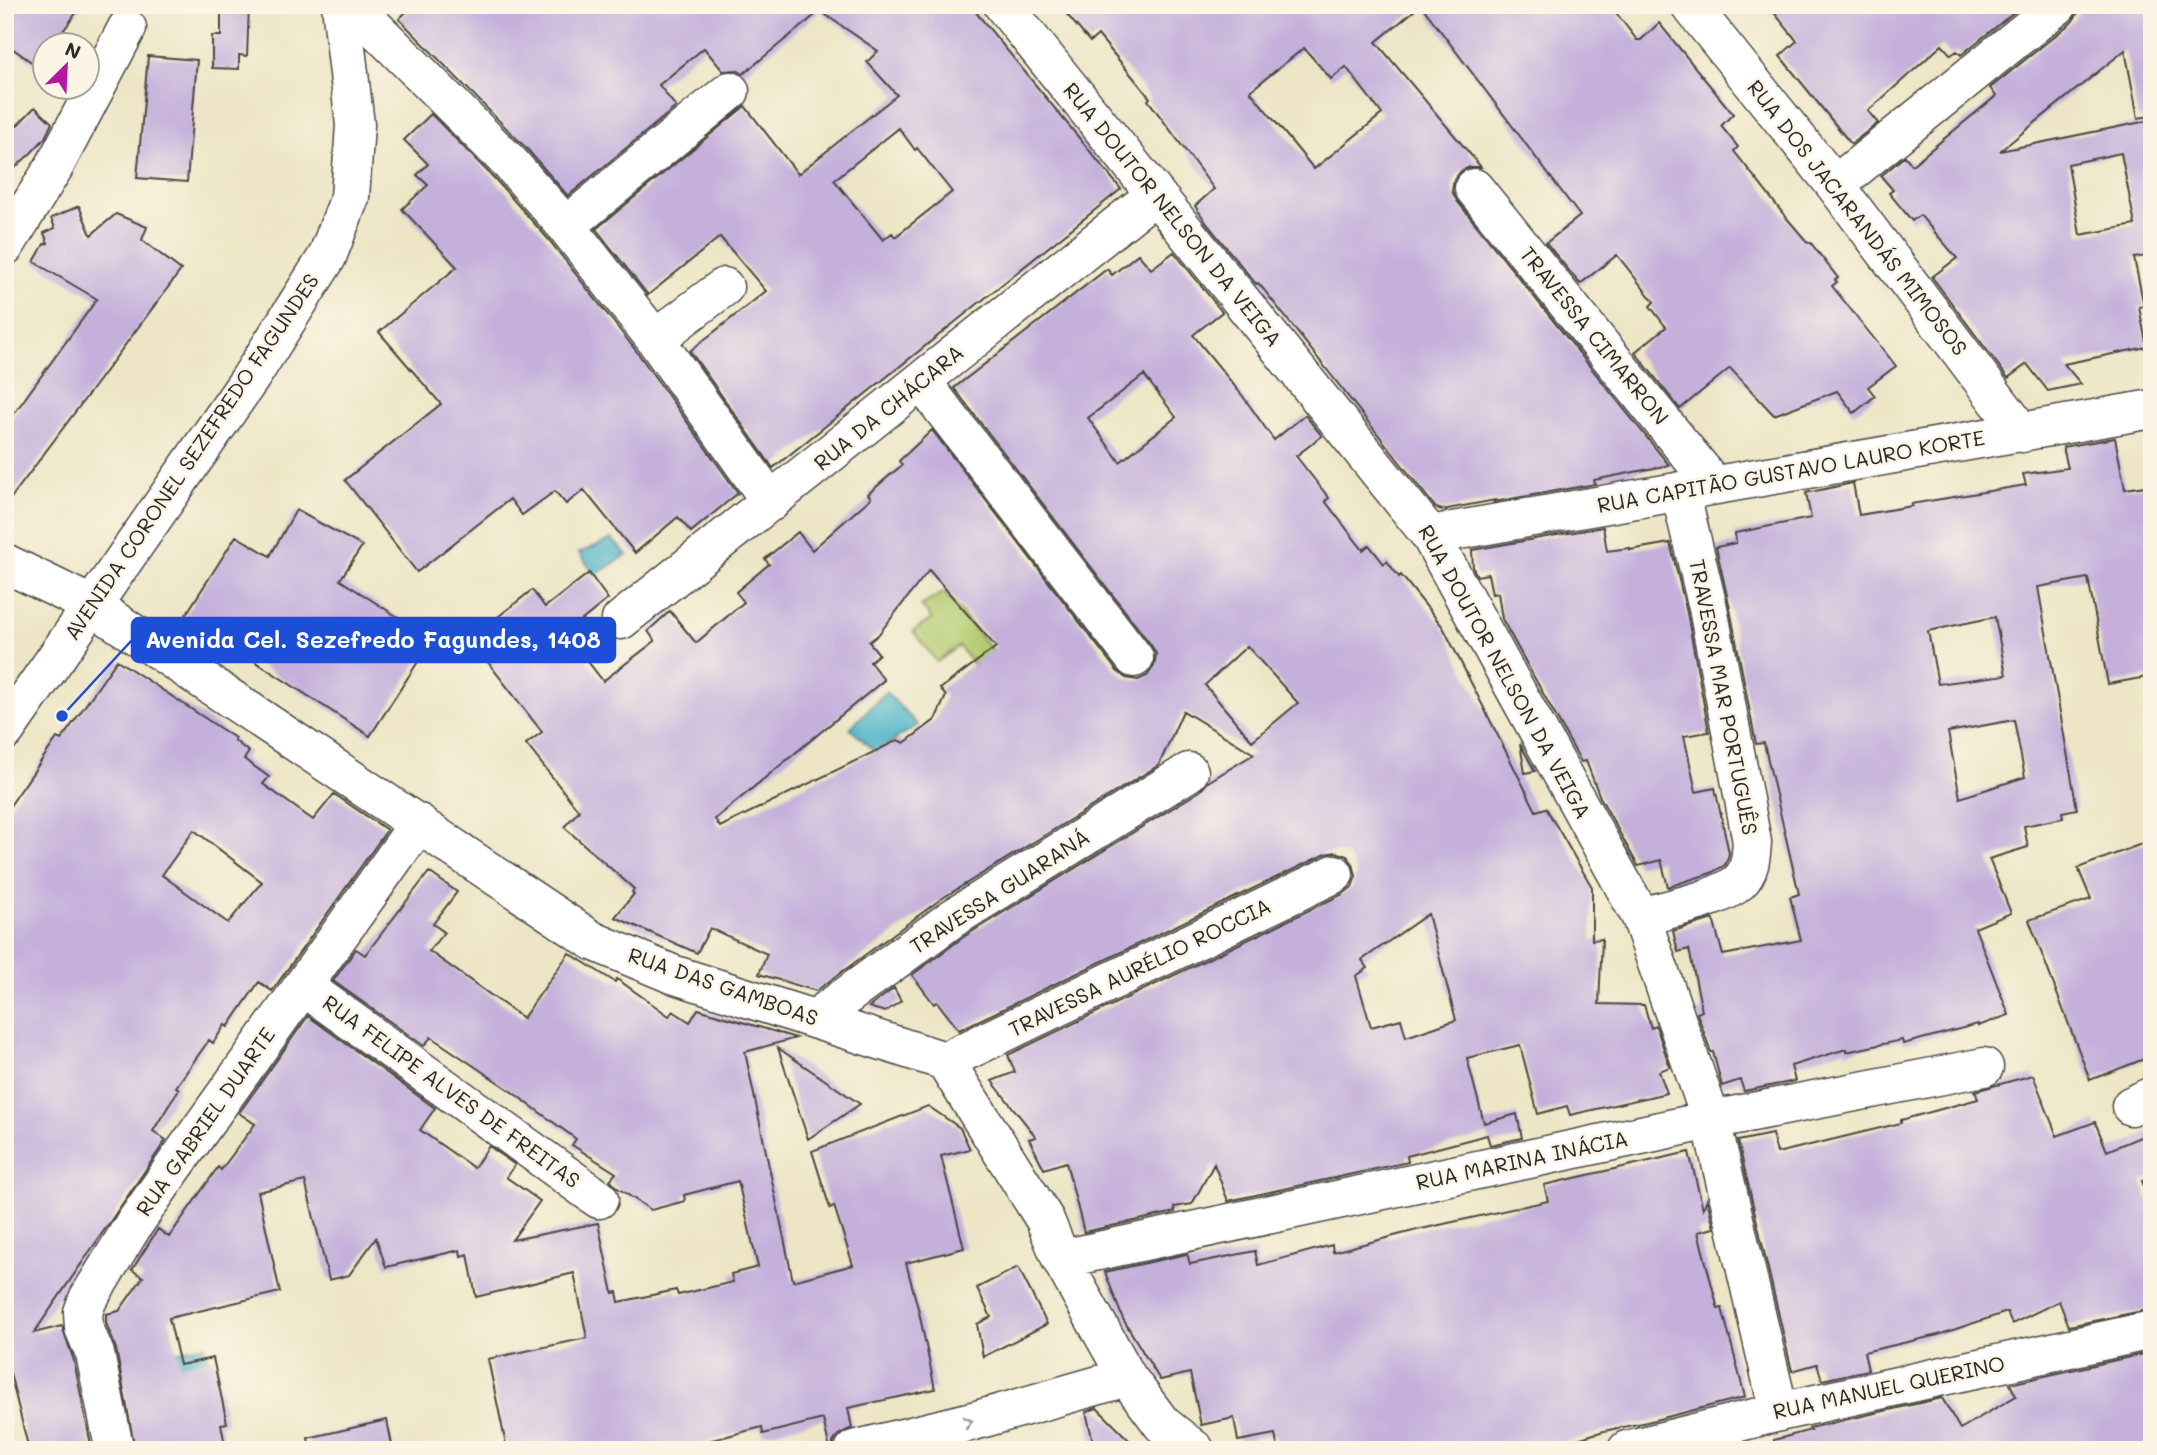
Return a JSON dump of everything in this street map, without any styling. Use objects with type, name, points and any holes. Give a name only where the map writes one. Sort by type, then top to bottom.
[{"type":"street","name":"AVENIDA CORONEL SEZEFREDO FAGUNDES","points":[[5,731],[251,377],[327,257],[350,197],[355,125],[341,5]]},
{"type":"street","points":[[352,5],[511,164],[566,226],[655,339],[771,502]]},
{"type":"street","name":"RUA DOUTOR NELSON DA VEIGA","points":[[1003,5],[1430,535],[1641,917],[1710,1121],[1779,1412]]},
{"type":"street","name":"RUA DOS JACARANDÁS MIMOSOS","points":[[1690,5],[1835,185],[2022,433]]},
{"type":"street","points":[[1835,185],[2058,5]]},
{"type":"street","points":[[5,246],[54,167],[127,28]]},
{"type":"street","points":[[566,226],[730,91]]},
{"type":"street","name":"TRAVESSA CIMARRON","points":[[1474,188],[1696,487]]},
{"type":"street","name":"RUA DA CHÁCARA","points":[[621,620],[1155,195]]},
{"type":"street","points":[[655,339],[724,286]]},
{"type":"street","points":[[922,382],[1134,658]]},
{"type":"street","name":"RUA CAPITÃO GUSTAVO LAURO KORTE","points":[[1430,535],[2152,409]]},
{"type":"street","name":"TRAVESSA MAR PORTUGUÊS","points":[[1641,917],[1720,893],[1740,882],[1750,865],[1752,842],[1708,608],[1696,487]]},
{"type":"street","name":"RUA DAS GAMBOAS","points":[[5,563],[91,606],[593,941],[672,974],[945,1061]]},
{"type":"street","name":"TRAVESSA GUARANÁ","points":[[815,1019],[953,918],[1189,772]]},
{"type":"street","name":"RUA GABRIEL DUARTE","points":[[114,1447],[95,1354],[83,1328],[83,1312],[88,1299],[132,1227],[419,823]]},
{"type":"street","name":"TRAVESSA AURÉLIO ROCCIA","points":[[945,1061],[1334,874]]},
{"type":"street","name":"RUA FELIPE ALVES DE FREITAS","points":[[303,986],[599,1199]]},
{"type":"street","points":[[945,1061],[1045,1220],[1060,1259],[1127,1377],[1161,1424],[1195,1450]]},
{"type":"street","name":"RUA MARINA INÁCIA","points":[[1060,1259],[1710,1121],[1984,1067]]},
{"type":"street","name":"RUA MANUEL QUERINO","points":[[1627,1450],[1779,1412],[2152,1330]]},
{"type":"street","points":[[854,1450],[977,1420],[1127,1377]]},
{"type":"green space","points":[[944,592],[995,654],[973,665],[959,646],[937,662],[913,631],[932,619],[921,606]]},
{"type":"water","points":[[612,539],[627,555],[595,575],[579,553]]},
{"type":"water","points":[[886,692],[918,725],[875,752],[850,728]]},
{"type":"water","points":[[205,1345],[210,1366],[179,1373],[174,1352]]},
{"type":"building","points":[[19,5],[82,5],[62,32],[32,32],[32,62],[5,43],[5,25]]},
{"type":"building","points":[[221,5],[249,5],[247,56],[239,55],[239,69],[212,68],[212,36],[221,36]]},
{"type":"building","points":[[413,5],[970,5],[1121,189],[773,468],[690,351],[766,291],[720,237],[648,295],[596,229],[745,106],[798,174],[897,95],[867,62],[878,51],[820,11],[743,74],[737,70],[723,71],[704,48],[659,85],[676,107],[568,196],[527,149],[399,19]],"holes":[[[899,128],[915,150],[917,148],[952,192],[895,237],[892,233],[883,240],[834,180]]]},
{"type":"building","points":[[1059,5],[1421,5],[1376,42],[1481,167],[1470,167],[1461,171],[1454,180],[1452,191],[1457,201],[1669,465],[1594,480],[1595,484],[1442,510],[1436,508],[1264,290],[1256,284],[1208,225],[1195,206],[1214,189],[1148,100],[1150,98],[1098,35],[1090,42]],"holes":[[[1304,48],[1331,79],[1346,67],[1382,114],[1314,169],[1250,91]]]},
{"type":"building","points":[[1421,5],[1610,5],[1637,40],[1641,40],[1659,23],[1733,114],[1721,126],[1738,147],[1734,151],[1838,278],[1832,286],[1896,366],[1868,387],[1875,396],[1854,413],[1837,391],[1774,415],[1730,368],[1680,409],[1635,352],[1666,327],[1650,306],[1654,302],[1617,255],[1580,284],[1546,243],[1580,216]]},
{"type":"building","points":[[1768,5],[2023,5],[1961,55],[1957,51],[1951,55],[1942,45],[1868,111],[1878,123],[1851,144],[1780,56],[1797,41]]},
{"type":"building","points":[[2079,5],[2152,5],[2152,116],[2138,118],[2125,50],[2000,151],[2152,120],[2152,255],[2134,258],[2144,306],[2139,307],[2147,347],[2064,364],[2081,384],[2048,391],[2027,364],[2008,378],[1932,277],[1957,258],[1920,215],[1912,221],[1889,193],[1893,190],[1881,176],[1905,156],[1912,165],[1996,96],[1990,88],[2072,22],[2078,13]],"holes":[[[2121,153],[2135,225],[2080,235],[2068,164]]]},
{"type":"building","points":[[148,56],[197,60],[187,182],[137,178]]},
{"type":"building","points":[[35,107],[52,123],[45,138],[5,177],[5,138]]},
{"type":"building","points":[[431,114],[495,179],[549,240],[637,352],[738,493],[691,532],[678,517],[635,553],[584,490],[566,504],[555,491],[522,515],[510,499],[417,572],[345,480],[441,404],[379,332],[457,267],[402,209],[428,185],[417,175],[428,164],[404,140]]},
{"type":"building","points":[[79,206],[91,235],[116,214],[147,227],[142,240],[181,270],[5,506],[5,426],[97,299],[34,262],[44,244],[48,243],[44,233],[55,228],[51,218]]},
{"type":"building","points":[[1174,252],[1222,312],[1193,335],[1242,395],[1274,440],[1305,415],[1322,436],[1296,456],[1329,498],[1325,501],[1363,550],[1369,545],[1384,564],[1387,561],[1443,627],[1536,811],[1546,808],[1592,887],[1592,940],[1602,939],[1599,1004],[1644,1005],[1651,1028],[1656,1026],[1670,1067],[1659,1071],[1667,1093],[1570,1115],[1567,1106],[1538,1114],[1520,1045],[1467,1058],[1484,1123],[1517,1114],[1522,1138],[1490,1145],[1487,1135],[1407,1156],[1408,1162],[1228,1201],[1214,1164],[1192,1204],[1174,1207],[1175,1212],[1084,1232],[1066,1162],[1044,1169],[1029,1139],[1036,1137],[992,1081],[1015,1072],[1008,1055],[1343,894],[1352,887],[1356,876],[1353,864],[1347,856],[1336,852],[1325,854],[959,1030],[937,1002],[934,1004],[912,975],[965,936],[1200,791],[1208,782],[1254,754],[1183,711],[1159,765],[941,899],[816,991],[759,974],[767,954],[710,928],[697,953],[615,917],[634,894],[634,889],[564,827],[579,811],[526,744],[542,732],[470,639],[532,590],[545,607],[589,573],[608,599],[566,633],[603,681],[655,641],[648,631],[670,611],[696,643],[744,602],[736,592],[769,564],[765,559],[798,532],[812,550],[871,498],[868,494],[902,465],[899,461],[932,430],[1117,671],[1126,678],[1138,680],[1147,676],[1154,666],[1156,654],[1151,645],[954,388],[1107,269],[1112,275],[1138,254],[1151,269]],"holes":[[[1144,375],[1176,417],[1120,462],[1088,418]],[[929,570],[996,647],[940,689],[946,696],[935,720],[904,743],[898,740],[720,827],[715,819],[884,680],[870,662],[879,654],[869,642],[878,635]],[[1247,646],[1298,703],[1252,741],[1205,685]],[[1428,914],[1456,1020],[1406,1037],[1401,1019],[1371,1027],[1356,976],[1368,968],[1362,960]]]},
{"type":"building","points":[[2115,438],[2125,489],[2152,485],[2152,676],[2108,684],[2088,578],[2038,587],[2077,809],[2062,812],[2063,818],[2024,826],[2028,847],[1989,859],[2011,913],[1975,928],[2009,1015],[1978,1026],[1903,1044],[1902,1040],[1846,1052],[1846,1049],[1791,1066],[1795,1081],[1744,1091],[1740,1080],[1722,1086],[1713,1052],[1697,1013],[1702,1011],[1689,949],[1678,952],[1673,931],[1713,919],[1723,955],[1801,940],[1790,897],[1799,894],[1764,743],[1756,744],[1716,547],[1736,543],[1735,533],[1811,518],[1806,493],[1853,483],[1859,515],[1912,506],[1911,504],[2026,485],[2023,474],[2068,468],[2063,447]],"holes":[[[1995,617],[2006,675],[1938,684],[1928,631]],[[2014,720],[2025,777],[1960,798],[1948,732]]]},
{"type":"building","points":[[296,510],[362,546],[340,580],[401,619],[391,633],[423,654],[370,736],[185,616],[236,536],[270,556]]},
{"type":"building","points":[[1603,527],[1607,551],[1670,543],[1687,613],[1709,732],[1684,736],[1696,792],[1715,788],[1728,858],[1725,865],[1711,873],[1668,887],[1661,860],[1638,866],[1600,797],[1586,761],[1581,762],[1502,619],[1498,593],[1492,594],[1488,574],[1477,576],[1473,568],[1472,550]]},
{"type":"building","points":[[117,660],[235,738],[234,740],[249,752],[244,759],[269,777],[263,784],[313,820],[334,794],[387,830],[272,991],[259,982],[228,1027],[225,1025],[213,1043],[209,1040],[176,1087],[179,1089],[153,1131],[166,1140],[34,1333],[62,1326],[74,1361],[92,1450],[29,1450],[9,1369],[5,1374],[5,813],[57,738],[61,740]],"holes":[[[194,830],[262,882],[228,923],[162,875]]]},
{"type":"building","points":[[1520,744],[1535,771],[1525,773]]},
{"type":"building","points":[[2152,840],[2152,1056],[2090,1080],[2029,920],[2091,899],[2078,868]]},
{"type":"building","points":[[429,872],[457,892],[433,924],[444,932],[429,951],[523,1018],[569,953],[615,982],[617,979],[669,1016],[673,1011],[690,1022],[698,1009],[796,1038],[745,1052],[793,1281],[853,1265],[834,1206],[830,1208],[812,1151],[928,1106],[960,1128],[970,1149],[941,1156],[964,1248],[906,1263],[935,1389],[848,1408],[852,1428],[838,1435],[833,1443],[833,1450],[830,1450],[823,1419],[763,1434],[762,1427],[674,1450],[507,1450],[488,1359],[587,1338],[574,1273],[476,1297],[468,1254],[461,1256],[460,1250],[386,1267],[376,1238],[349,1275],[329,1280],[305,1181],[258,1192],[280,1292],[169,1318],[180,1365],[213,1358],[227,1423],[221,1424],[226,1450],[135,1450],[116,1349],[106,1323],[106,1314],[119,1311],[143,1277],[132,1270],[158,1229],[169,1237],[218,1167],[221,1170],[255,1124],[239,1113],[308,1016],[435,1108],[420,1130],[474,1168],[489,1146],[515,1165],[506,1177],[540,1201],[512,1240],[598,1223],[613,1293],[617,1292],[619,1302],[676,1290],[678,1295],[733,1282],[731,1274],[758,1267],[738,1181],[684,1195],[685,1201],[651,1210],[616,1187],[610,1180],[616,1173],[572,1145],[576,1139],[508,1089],[431,1037],[424,1046],[333,981],[356,949],[365,955]]},
{"type":"building","points":[[894,988],[901,1001],[885,1012],[869,1007]]},
{"type":"building","points":[[778,1048],[860,1104],[808,1139]]},
{"type":"building","points":[[2033,1075],[2057,1136],[2095,1122],[2107,1151],[2152,1132],[2152,1178],[2142,1181],[2152,1209],[2152,1309],[2069,1326],[2059,1301],[2012,1324],[2007,1312],[1938,1335],[1864,1352],[1868,1370],[1822,1380],[1817,1364],[1792,1371],[1738,1141],[1772,1134],[1777,1153],[1901,1123],[1901,1120],[1978,1099],[1975,1091]]},
{"type":"building","points":[[1689,1152],[1703,1209],[1707,1199],[1714,1228],[1698,1232],[1718,1309],[1722,1308],[1745,1397],[1604,1431],[1540,1450],[1278,1450],[1275,1434],[1238,1441],[1234,1418],[1201,1425],[1190,1373],[1160,1380],[1123,1319],[1105,1272],[1187,1254],[1190,1264],[1255,1251],[1258,1265],[1332,1245],[1333,1252],[1548,1201],[1544,1185]]},
{"type":"building","points":[[1018,1267],[1047,1324],[983,1357],[977,1324],[991,1317],[977,1288]]},
{"type":"building","points":[[2152,1352],[2152,1442],[2138,1450],[1775,1450],[1774,1440],[1811,1430],[1809,1428],[1942,1398],[1960,1429],[2016,1396],[2010,1384]]},
{"type":"building","points":[[1097,1408],[1139,1450],[1095,1450],[1086,1412]]},
{"type":"building","points":[[387,1420],[393,1450],[310,1450],[308,1438]]},
{"type":"place","name":"Avenida Cel. Sezefredo Fagundes, 1408","points":[[62,716]]}]
